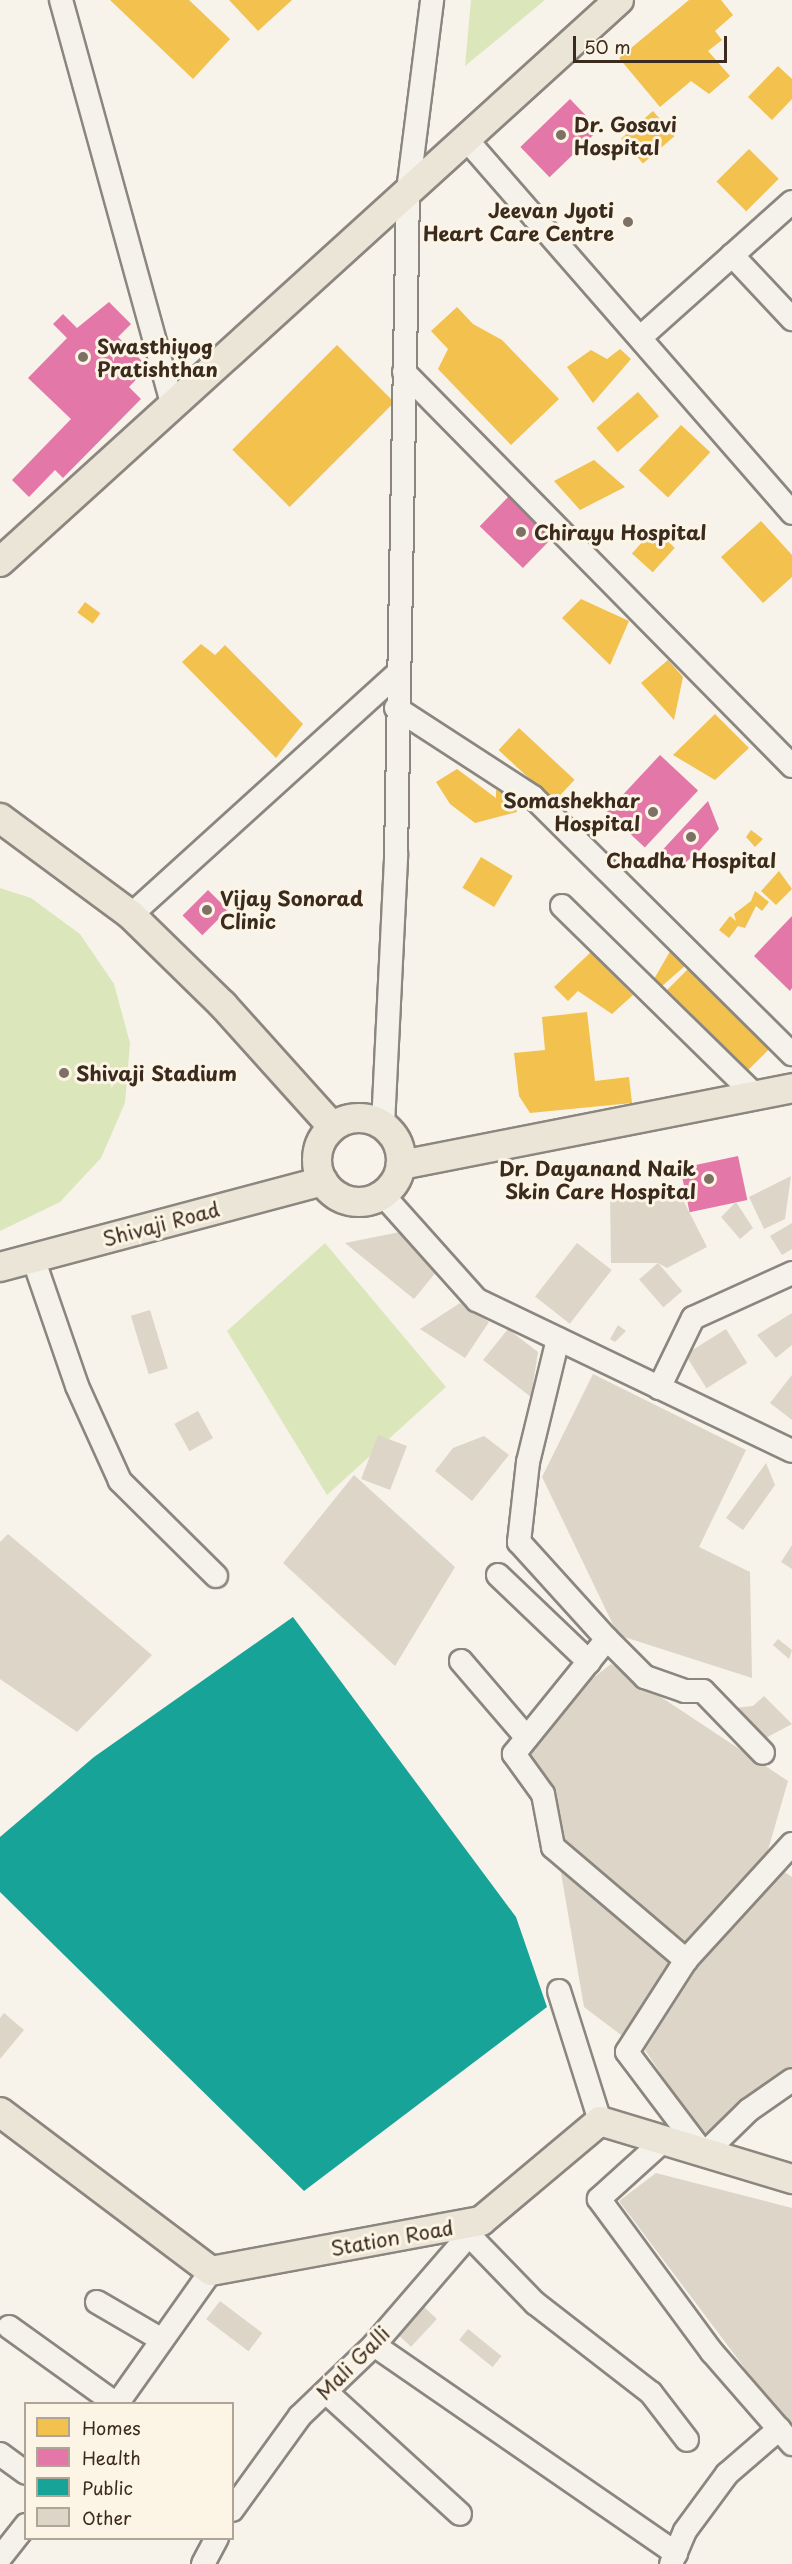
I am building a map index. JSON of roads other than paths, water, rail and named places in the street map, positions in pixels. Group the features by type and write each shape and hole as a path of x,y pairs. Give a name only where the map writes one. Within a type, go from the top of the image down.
{"main road":[{"path":"0,562 619,0"},
{"path":"0,818 131,915 223,1005 333,1127"},
{"path":"401,1165 792,1088"},
{"path":"363,1118 383,1125 398,1143 401,1165 383,1195 350,1201 323,1181 319,1146 333,1127 363,1118"},
{"name":"Shivaji Road","path":"0,1267 323,1181"},
{"path":"0,2112 212,2271"},
{"path":"600,2121 662,2142 792,2179"},
{"name":"Station Road","path":"212,2271 475,2228 600,2121"}],"street":[{"path":"61,0 172,404"},
{"path":"383,1125 396,855 396,675 408,191 432,0"},
{"path":"466,139 642,336 792,513"},
{"path":"642,336 792,202"},
{"path":"732,255 792,320"},
{"path":"404,372 792,766"},
{"path":"131,915 396,675"},
{"path":"396,708 533,797 792,1054"},
{"path":"562,906 756,1096"},
{"path":"383,1195 477,1300 792,1451"},
{"path":"33,1258 77,1386 120,1481 216,1576"},
{"path":"659,1388 693,1318 792,1273"},
{"path":"558,1339 528,1462 519,1542 607,1639 645,1677 684,1691 703,1691 763,1753"},
{"path":"498,1575 589,1662"},
{"path":"607,1639 514,1754 543,1794 553,1847 686,1960"},
{"path":"461,1661 527,1738"},
{"path":"792,1844 686,1960 627,2052 704,2154 749,2110 792,2080"},
{"path":"560,1991 600,2121"},
{"path":"374,2345 673,2558 727,2474 786,2437 712,2352 599,2199 662,2142"},
{"path":"475,2228 535,2303 651,2393 687,2440"},
{"name":"Mali Galli","path":"234,2507 300,2416 374,2345 475,2228"},
{"path":"117,2402 212,2271"},
{"path":"97,2302 162,2340"},
{"path":"9,2327 115,2402"},
{"path":"326,2392 460,2514"},
{"path":"0,2454 24,2472"},
{"path":"6,2554 24,2528"},
{"path":"203,2564 216,2540"}],"place":[{"name":"Dr. Gosavi Hospital","path":"561,135"},
{"name":"Jeevan Jyoti Heart Care Centre","path":"628,222"},
{"name":"Swasthiyog Pratishthan","path":"83,357"},
{"name":"Chirayu Hospital","path":"521,532"},
{"name":"Somashekhar Hospital","path":"653,812"},
{"name":"Chadha Hospital","path":"691,837"},
{"name":"Vijay Sonorad Clinic","path":"207,910"},
{"name":"Shivaji Stadium","path":"64,1073"},
{"name":"Dr. Dayanand Naik Skin Care Hospital","path":"709,1179"}]}
